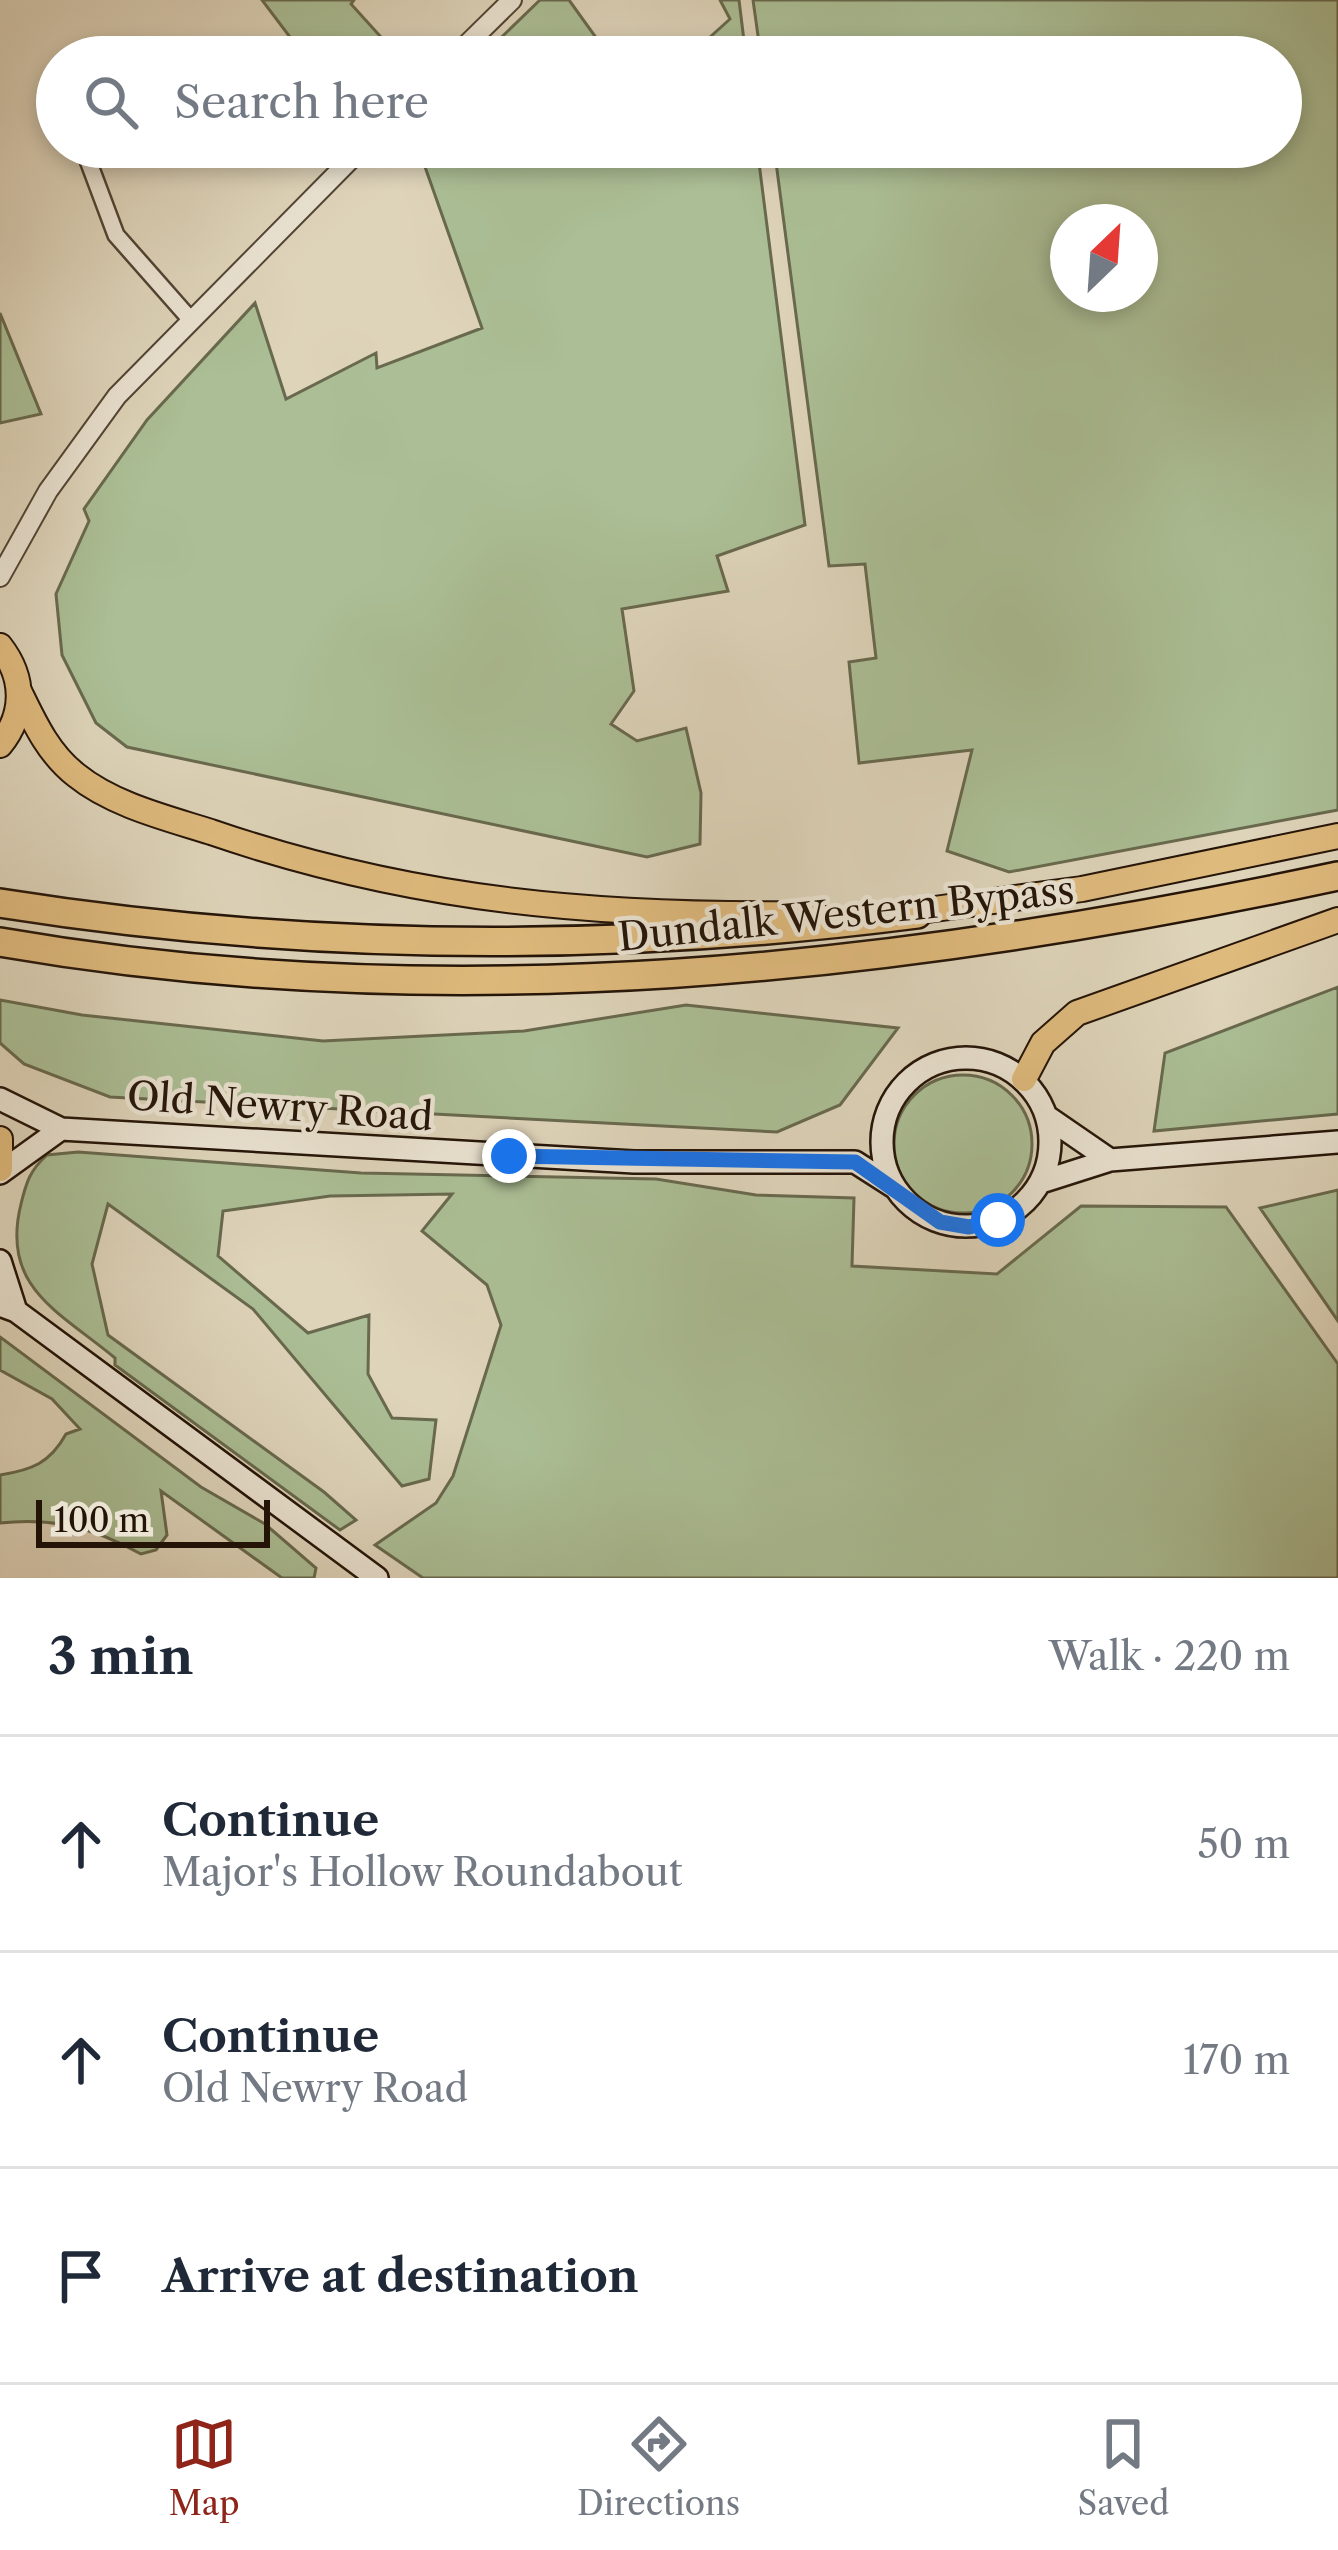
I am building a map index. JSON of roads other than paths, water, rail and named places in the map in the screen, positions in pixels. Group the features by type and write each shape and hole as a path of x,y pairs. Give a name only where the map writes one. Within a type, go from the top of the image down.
{"highway":[{"name":"Dundalk Western Bypass","path":"0,942 272,973 604,979 928,952 1136,919 1338,876"},
{"name":"Dundalk Western Bypass","path":"0,903 310,936 450,941 600,940 917,914"}],"main road":[{"path":"0,646 46,745 99,790 156,814 316,864 404,886 565,910 692,916 917,914 1132,880 1338,836"},
{"path":"0,745 14,724 20,693"},
{"path":"1024,1079 1043,1042 1077,1013 1338,920"},
{"path":"881,1133 855,1162 894,1187 914,1209 940,1222 969,1227 1010,1213 1041,1182 1050,1154 1046,1116 1024,1079 975,1057 936,1063 903,1084 888,1107 881,1133 883,1160 894,1187"},
{"name":"Old Newry Road","path":"0,1099 61,1129 634,1162 855,1162"},
{"path":"1046,1116 1110,1160"},
{"path":"0,1171 61,1129"},
{"path":"0,1139 0,1171"},
{"path":"1041,1182 1110,1160 1338,1142"},
{"path":"0,1261 8,1308 377,1578"}],"street":[{"path":"475,36 512,0"},
{"path":"91,168 116,236 190,319"},
{"path":"1,583 80,444 190,319 342,168"}]}
